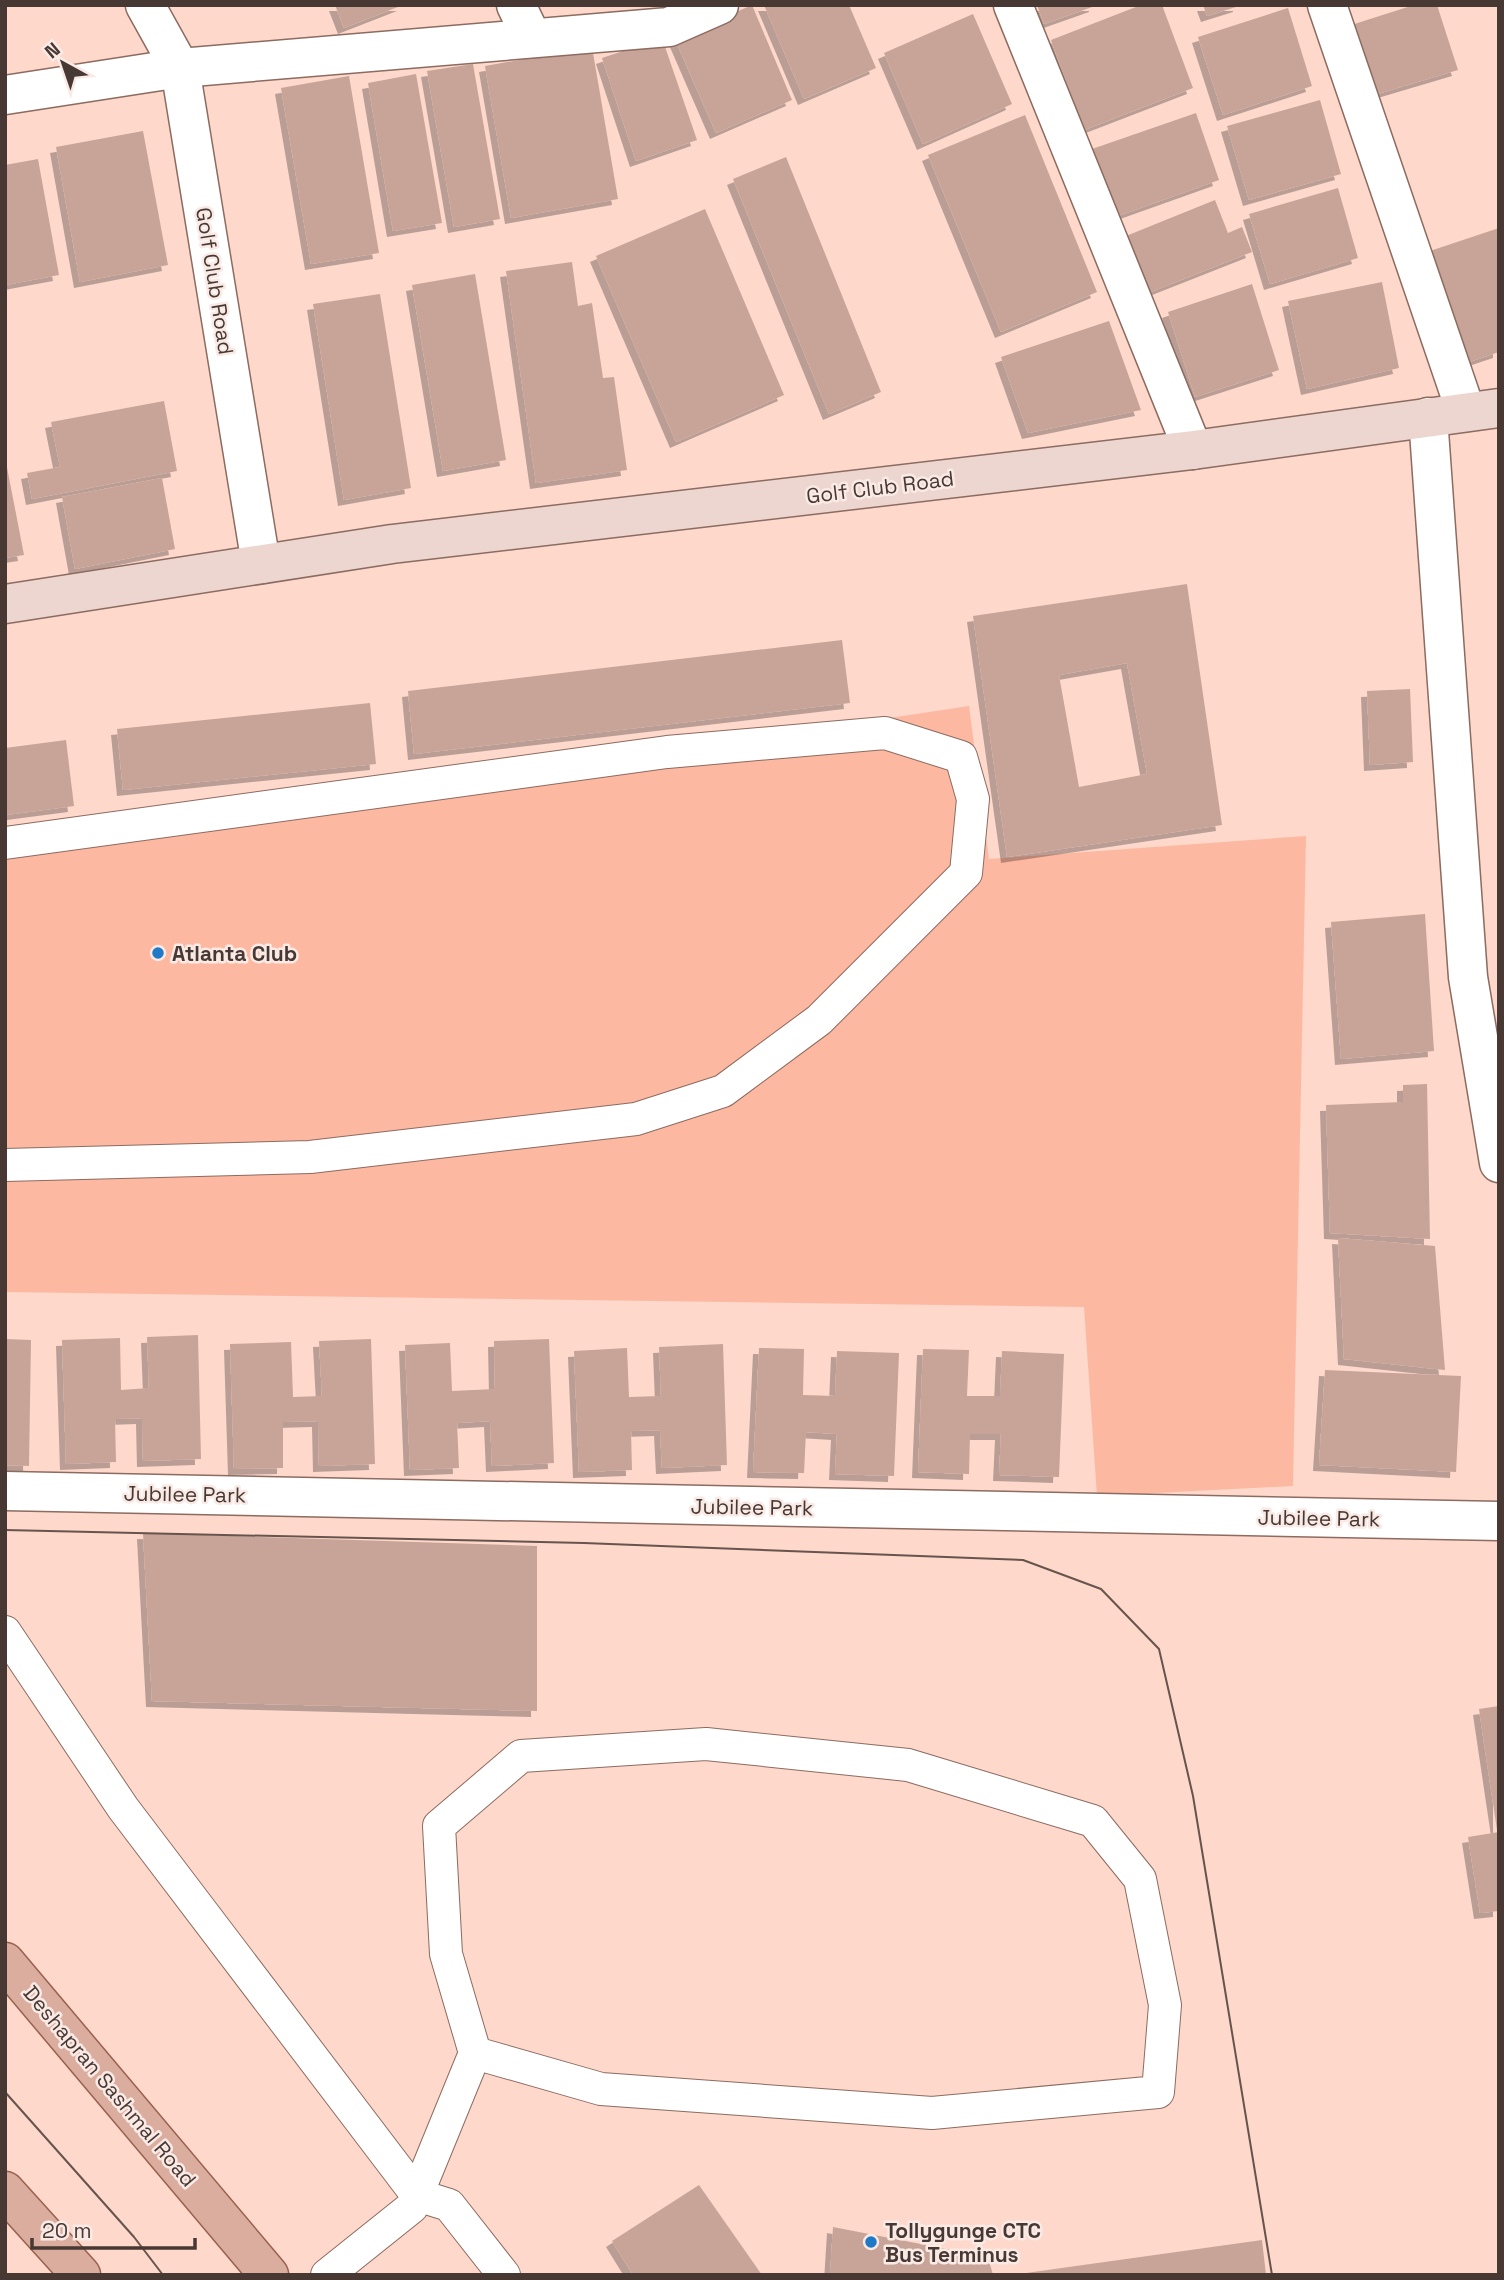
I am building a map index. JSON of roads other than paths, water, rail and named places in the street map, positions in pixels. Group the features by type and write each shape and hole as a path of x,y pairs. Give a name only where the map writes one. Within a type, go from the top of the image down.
{"main road":[{"name":"Deshapran Sashmal Road","path":"5,1962 270,2275"},
{"path":"5,2191 81,2275"}],"street":[{"name":"Golf Club Road","path":"145,5 180,68 261,564"},
{"path":"5,95 180,68 524,22 669,27 719,5"},
{"path":"1013,5 1193,450"},
{"path":"1327,5 1482,410"},
{"name":"Golf Club Road","path":"5,604 406,542 1193,450 1482,410"},
{"path":"1428,417 1468,977 1499,1163"},
{"name":"Jubilee Park","path":"5,1490 1499,1521"}],"lane":[{"path":"5,843 667,752 885,733 961,757 973,799 967,873 819,1020 723,1091 636,1119 323,1155 5,1166"},
{"path":"5,1632 123,1808 417,2195 449,2206 504,2275"},
{"path":"327,2275 412,2207 475,2053 446,1954 439,1826 521,1756 706,1745 908,1765 1093,1821 1140,1879 1165,2006 1158,2092 932,2113 601,2090 475,2053"}],"tram line":[{"path":"5,1530 584,1543 1023,1560 1101,1589 1159,1649 1193,1796 1272,2275"},
{"path":"5,2092 134,2237 163,2275"}],"place":[{"name":"Atlanta Club","path":"158,953"},
{"name":"Tollygunge CTC Bus Terminus","path":"871,2242"}]}
